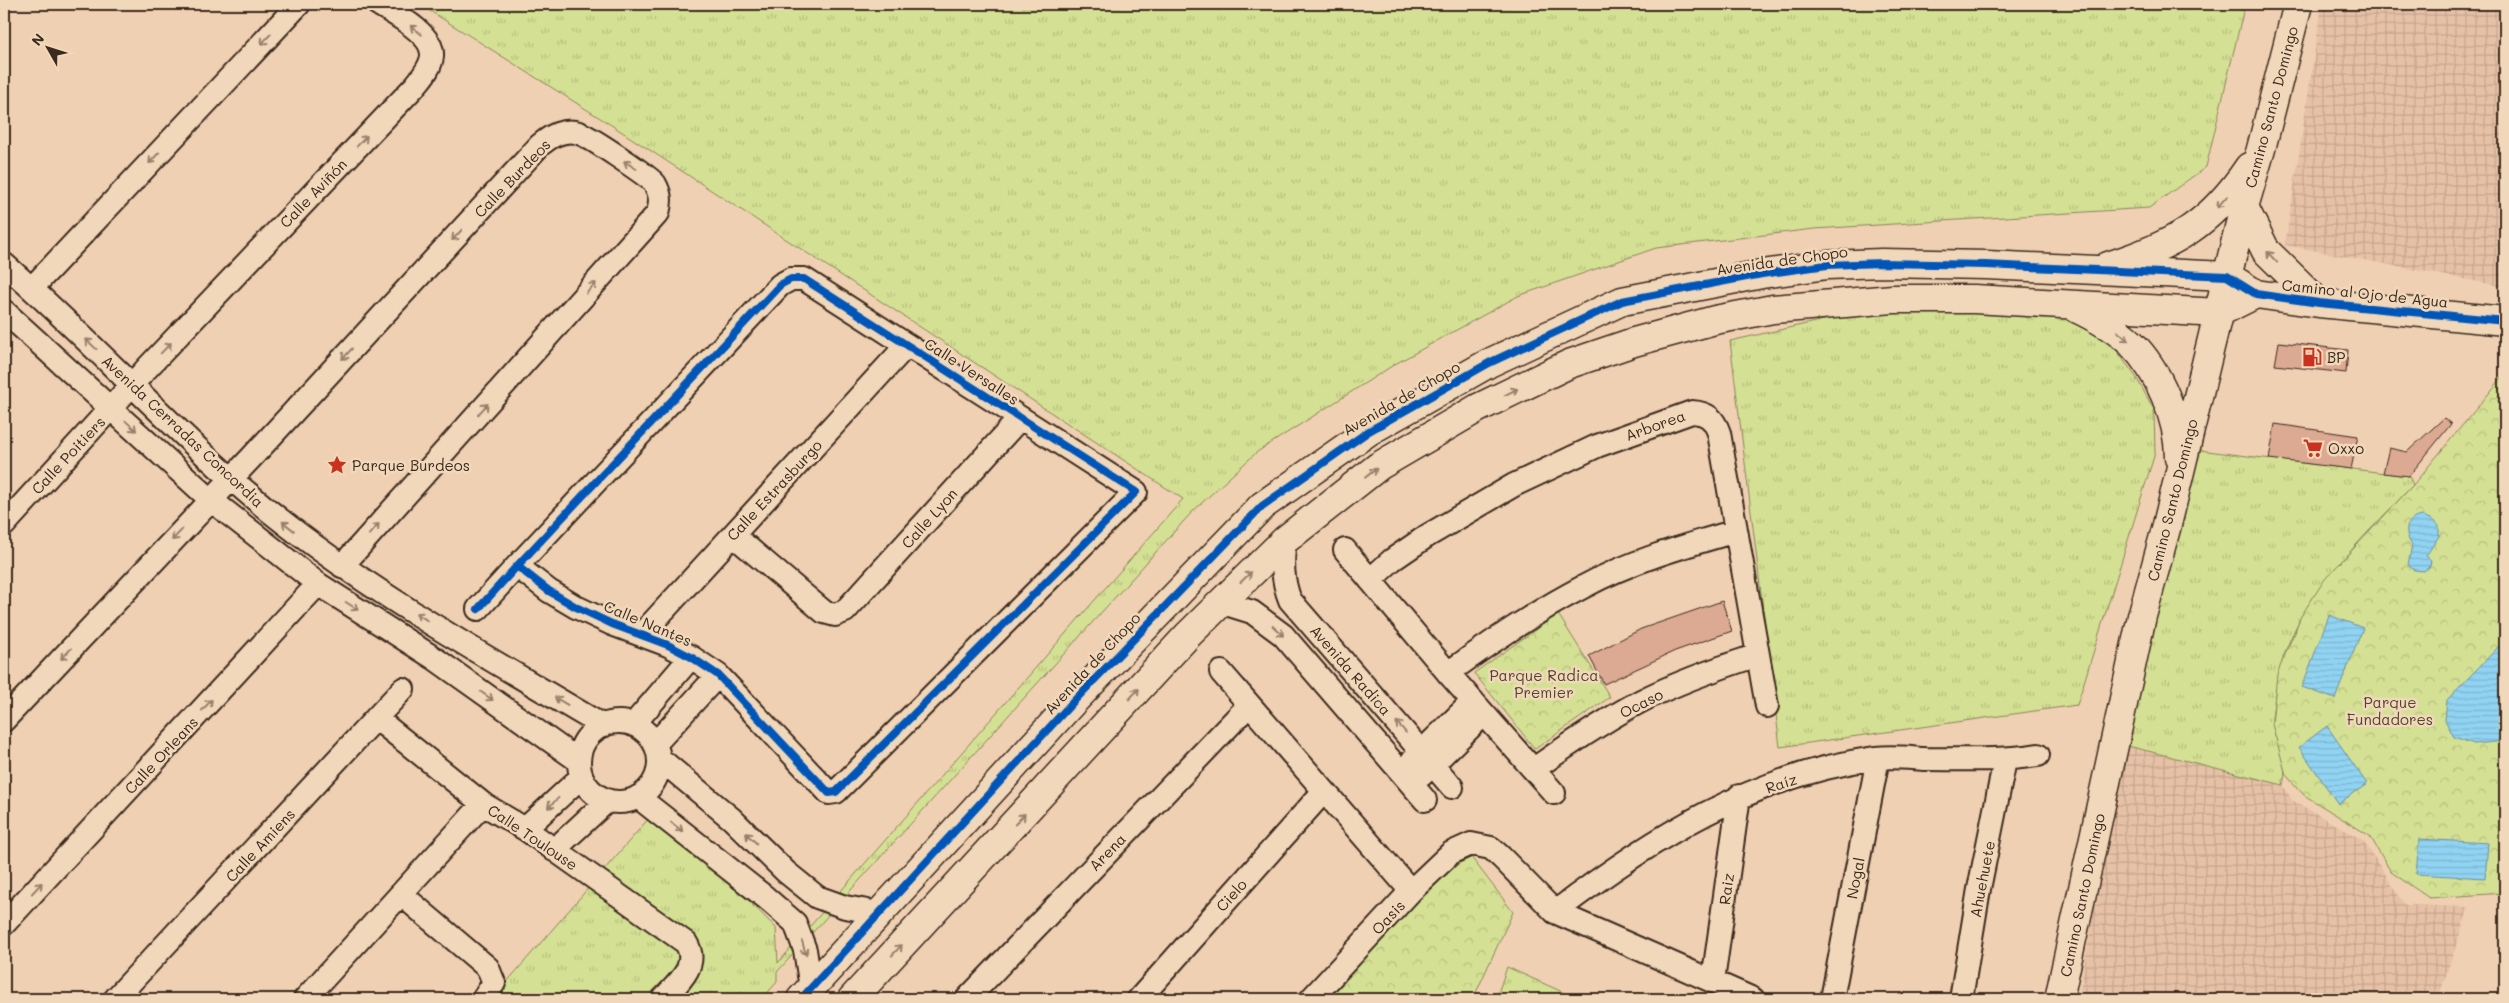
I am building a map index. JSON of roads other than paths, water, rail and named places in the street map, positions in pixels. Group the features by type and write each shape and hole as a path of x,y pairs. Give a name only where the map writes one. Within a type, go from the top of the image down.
{"street":[{"path":"32,288 299,4"},
{"name":"Calle Aviñón","path":"133,384 415,86 428,68 432,54 429,41 416,29 378,4"},
{"name":"Camino Santo Domingo","path":"2060,999 2142,616 2179,476 2244,207 2261,149 2298,4"},
{"name":"Calle Burdeos","path":"211,500 540,145 551,137 563,132 579,133 651,179 661,200 658,213 342,566"},
{"path":"2092,271 2140,255 2170,242 2202,222 2218,208 2236,186 2261,149"},
{"path":"2244,207 2266,251 2319,303"},
{"name":"Avenida de Chopo","path":"806,994 1072,703 1262,506 1369,431 1489,363 1622,301 1762,274 1827,265 1882,263 1976,264 2227,276"},
{"name":"Avenida Cerradas Concordia","path":"4,264 32,288 231,479 342,566 449,635 603,726"},
{"name":"Camino al Ojo de Agua","path":"2227,276 2256,294 2319,303 2505,321"},
{"name":"Calle Versalles","path":"517,566 780,285 791,279 804,280 1136,492 844,787"},
{"path":"852,999 871,989 1101,730 1220,602 1285,540 1379,466 1478,408 1570,364 1634,342 1715,320 1774,309 1893,299 1965,299 2218,313 2256,294"},
{"path":"2066,304 2112,328 2131,343 2145,360 2169,407 2179,450 2179,476"},
{"name":"Avenida Cerradas Concordia","path":"5,315 112,408 211,500 318,584 434,658 580,769"},
{"name":"Calle Estrasburgo","path":"642,634 907,345"},
{"name":"Calle Poitiers","path":"4,525 133,384"},
{"name":"Arborea","path":"1370,580 1392,560 1427,536 1514,485 1597,446 1692,412 1704,412 1710,417 1719,433 1767,706"},
{"name":"Calle Lyon","path":"733,535 824,612 835,615 845,611 1020,418"},
{"path":"4,720 211,500"},
{"path":"1448,672 1514,625 1584,586 1659,554 1736,531"},
{"name":"Avenida Radica","path":"1285,540 1283,570 1285,587 1290,600 1452,787"},
{"path":"1345,550 1554,793"},
{"path":"478,610 517,566"},
{"name":"Calle Nantes","path":"517,566 576,607 612,624 642,634 691,656 718,676 829,793 836,792 844,787"},
{"name":"Calle Orleans","path":"4,924 318,584"},
{"name":"Avenida Radica","path":"1220,602 1252,612 1283,635 1413,785 1427,758"},
{"path":"434,658 449,635"},
{"name":"Ocaso","path":"1534,769 1586,733 1640,702 1698,675 1758,655"},
{"path":"633,725 691,656"},
{"path":"1221,672 1411,892"},
{"path":"718,676 657,751 657,774 650,788 638,797 623,802 607,801 591,792 580,769 582,746 591,734 603,726 618,722 633,725 646,732 657,751 786,872 817,897 845,907 879,913"},
{"name":"Calle Amiens","path":"115,999 403,689"},
{"path":"1072,703 1101,730"},
{"name":"Arena","path":"967,999 1249,705"},
{"path":"1427,758 1479,707"},
{"name":"Calle Toulouse","path":"377,719 483,804 525,829 686,943 692,952 691,964 682,978 663,999"},
{"name":"Raíz","path":"1555,912 1604,875 1664,836 1739,796 1810,773 1878,758 2005,760 2038,755"},
{"name":"Nogal","path":"1832,999 1878,758"},
{"name":"Ahuehuete","path":"1961,999 1979,889 2005,760"},
{"path":"525,829 580,769"},
{"name":"Cielo","path":"1139,999 1324,791"},
{"name":"Raiz","path":"1713,981 1739,796"},
{"path":"638,797 765,897 795,923 805,950 806,994"},
{"path":"554,850 578,825 607,801"},
{"path":"305,999 402,895 483,804"},
{"name":"Oasis","path":"1311,999 1411,892 1451,853 1472,844 1491,848 1555,912"},
{"path":"402,895 488,968 494,983 483,999"},
{"path":"795,923 817,897"},
{"path":"1555,912 1753,999"}],"water":[{"path":"2423,516 2439,526 2439,536 2426,556 2431,560 2430,566 2424,571 2414,570 2408,565 2412,545 2407,536 2409,522 2412,519"},
{"path":"2329,615 2363,628 2335,699 2302,687"},
{"path":"2505,640 2505,741 2474,744 2454,737 2445,720 2447,700"},
{"path":"2327,726 2367,784 2338,804 2299,747"},
{"path":"2419,839 2488,843 2485,878 2416,874"}],"place":[{"name":"BP","path":"2312,357"},
{"name":"Oxxo","path":"2313,448"},
{"name":"Parque Burdeos","path":"337,465"}],"park label":[{"name":"Parque Radica Premier","path":"1544,684"},
{"name":"Parque Fundadores","path":"2390,710"}]}
